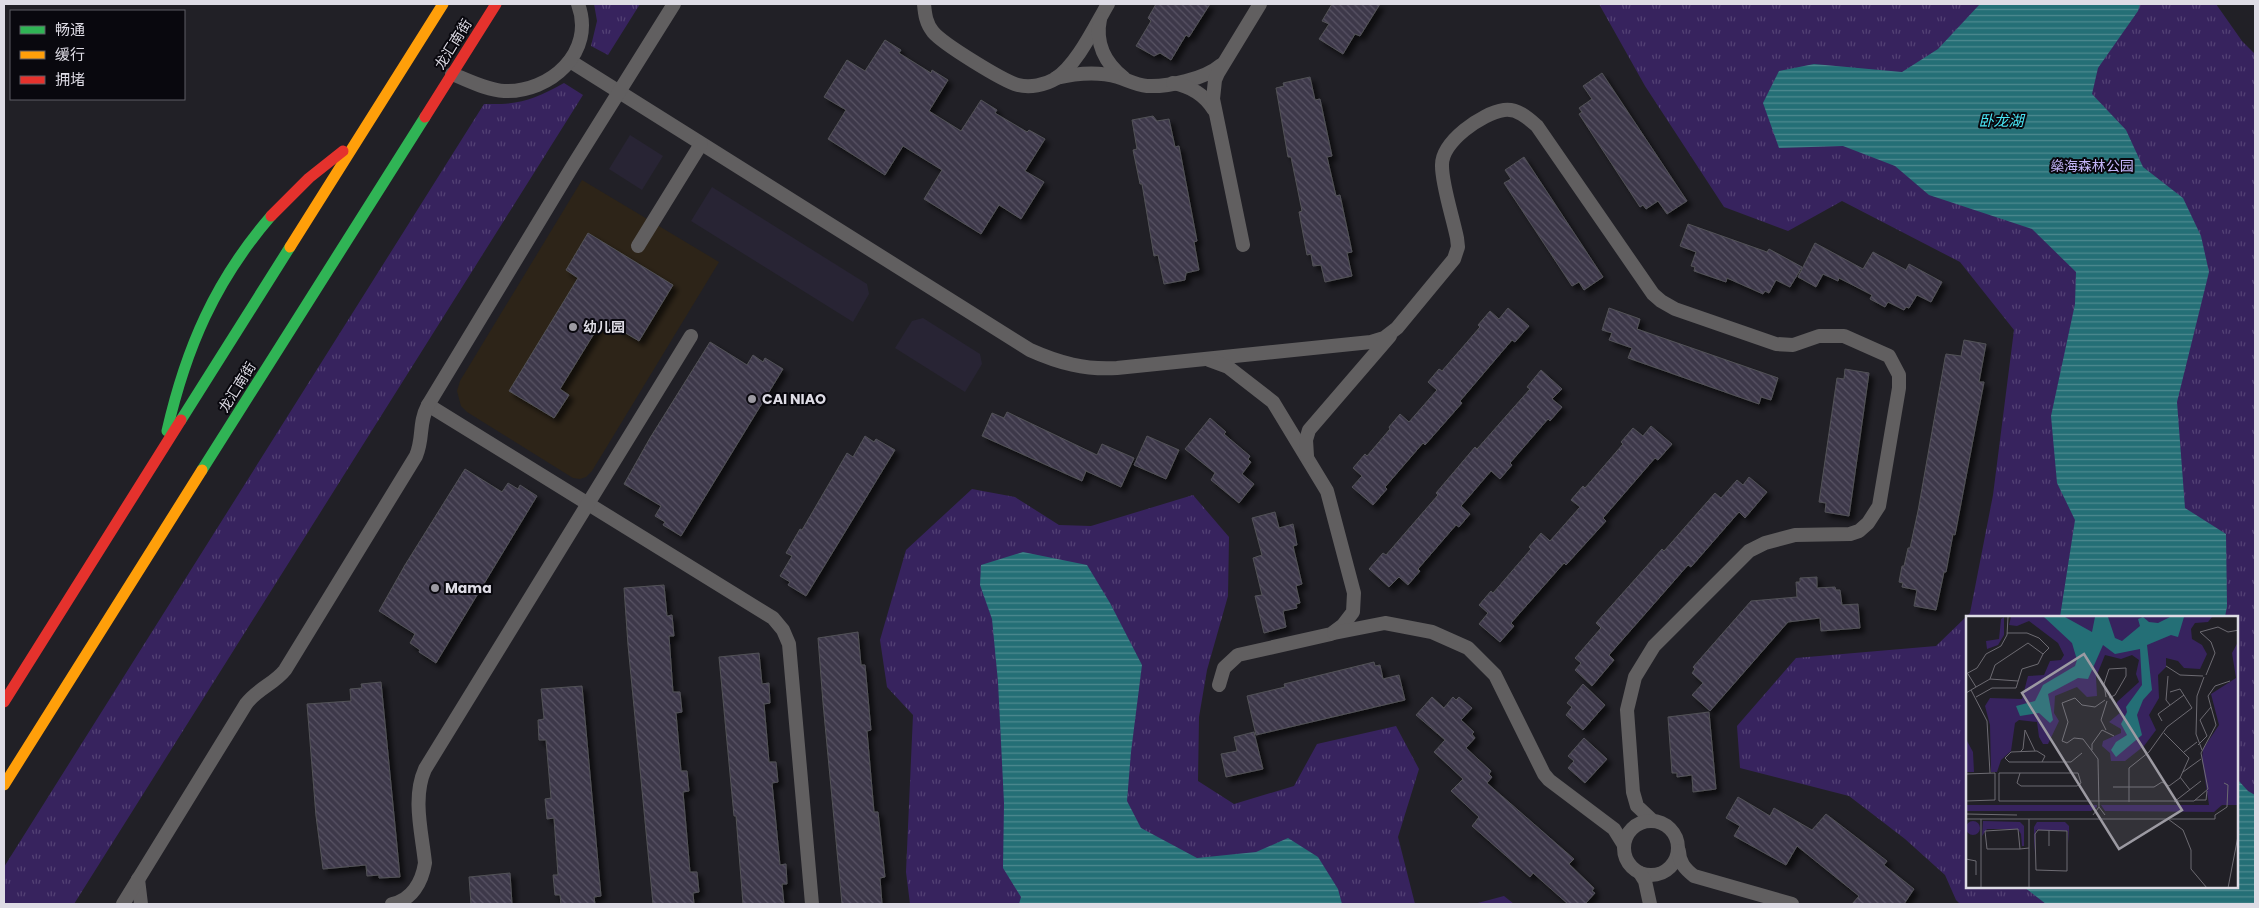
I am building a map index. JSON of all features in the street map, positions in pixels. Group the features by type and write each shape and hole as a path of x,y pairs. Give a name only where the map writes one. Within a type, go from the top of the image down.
{"main road":[{"path":"4,702 443,4"},
{"name":"龙汇南街","path":"4,785 496,4"},
{"path":"163,449 172,406 188,351 213,296 248,242 290,193 356,142"}],"lane":[{"path":"452,74 503,91 529,89 549,81 570,61 582,35 578,4"},
{"path":"122,904 246,704 256,692 278,678 285,670 406,473 421,443 420,425 428,405 674,4"},
{"path":"924,4 925,20 942,41 1006,79 1018,85 1031,86 1045,84 1066,70 1105,10"},
{"path":"1243,245 1213,99 1215,80 1223,63 1260,4"},
{"path":"1105,10 1099,28 1100,48 1110,65 1127,80"},
{"path":"570,61 1030,350 1052,360 1076,367 1098,369 1206,359 1371,342 1384,338 1397,328"},
{"path":"1056,78 1074,74 1098,74 1146,86 1204,76 1223,63"},
{"path":"1170,83 1186,86 1201,94 1216,113"},
{"path":"1307,458 1306,440 1309,430 1448,268 1458,247 1458,238 1442,166 1448,144 1455,137 1491,114 1505,109 1523,114 1537,126 1653,294 1661,301 1675,309 1776,344 1793,345 1820,336 1844,336 1889,356 1896,366 1899,388 1879,506 1868,523 1859,531 1850,534 1795,534 1765,543 1749,551 1654,646 1635,677 1627,710 1633,792 1637,806 1653,820"},
{"path":"638,246 701,144"},
{"path":"392,904 406,898 413,892 423,873 425,863 418,800 421,780 426,769 690,336"},
{"path":"1206,359 1228,367 1268,397 1307,458 1330,498 1354,593 1361,610 1373,618 1385,622 1443,636 1457,642 1477,655 1495,675 1502,687 1544,774 1556,787 1614,829 1624,845 1628,861 1645,881 1650,904"},
{"path":"428,405 773,618 784,630 789,644 812,904"},
{"path":"1331,634 1343,625 1352,612 1354,593"},
{"path":"1219,685 1224,668 1238,655 1385,622"},
{"path":"1624,845 1631,829 1638,824 1653,820 1662,822 1675,834 1682,865 1694,876 1792,904"},
{"path":"1640,873 1657,875 1665,872 1676,859 1678,851"},
{"path":"138,878 141,904"}],"shaded area":[{"path":"630,135 663,156 642,190 609,169"},
{"path":"582,180 719,262 592,471 586,477 580,479 573,478 467,412 461,406 457,391 460,381"},
{"path":"712,187 867,284 869,294 853,322 691,221"},
{"path":"923,318 980,354 982,364 965,392 895,348 912,321"}],"green space":[{"path":"594,4 640,4 608,55 591,46 597,21"},
{"name":"燊海森林公园","path":"1599,4 2216,4 2242,41 2255,54 2255,904 1960,904 1956,900 1945,875 1905,839 1849,796 1740,768 1737,726 1796,658 1936,646 1966,617 1966,888 2239,888 2239,616 1967,616 1970,613 1993,495 2014,330 1960,262 1842,201 1788,231 1724,207 1645,86"},
{"path":"564,83 583,95 74,904 4,904 4,867 484,104 507,104 526,100"},
{"path":"972,489 1015,497 1059,525 1091,526 1193,495 1229,537 1228,596 1207,670 1199,717 1198,781 1234,804 1294,786 1317,744 1396,726 1419,769 1398,837 1415,904 910,904 906,872 913,715 887,687 880,640 906,550"},
{"path":"1504,896 1514,904 1474,904"}],"water":[{"name":"卧龙湖","path":"1980,4 2140,4 2138,11 2098,68 2092,94 2126,130 2143,167 2183,198 2201,236 2209,272 2177,402 2185,508 2226,534 2227,606 2225,616 2060,616 2075,520 2057,483 2051,416 2075,304 2076,272 2032,229 1929,195 1895,166 1843,146 1779,148 1763,103 1779,71 1814,64 1902,72 1938,49"},
{"path":"1023,552 1087,565 1110,603 1142,665 1127,801 1141,828 1197,858 1256,852 1288,838 1318,857 1338,889 1342,904 1019,904 1021,897 1003,868 1004,803 998,682 992,619 980,585 981,565"},
{"path":"2239,781 2248,791 2255,795 2255,904 2046,904 2025,888 2239,888"}],"building":[{"path":"1156,4 1210,4 1189,37 1186,35 1171,60 1160,53 1154,56 1136,46 1151,21 1148,18"},
{"path":"1332,4 1380,4 1360,36 1355,34 1343,54 1319,39 1329,24 1322,21"},
{"path":"885,40 901,50 899,53 931,73 932,70 948,80 929,111 961,131 981,100 997,110 995,113 1027,132 1029,130 1045,139 1025,171 1044,182 1021,219 999,205 981,234 924,199 942,170 903,146 885,175 828,139 846,110 824,97 847,60 865,71"},
{"path":"1602,73 1687,201 1667,214 1658,201 1646,209 1643,205 1640,207 1579,114 1582,112 1579,108 1592,99 1583,86"},
{"path":"1310,77 1315,100 1320,99 1332,156 1327,157 1336,196 1340,195 1352,252 1347,253 1352,276 1325,282 1321,265 1313,266 1311,254 1307,255 1299,212 1302,211 1291,157 1288,157 1276,88 1284,86 1283,83"},
{"path":"1153,116 1157,121 1169,119 1175,147 1179,146 1197,241 1194,242 1199,270 1186,273 1185,280 1164,284 1158,255 1154,256 1142,184 1140,184 1133,150 1137,149 1132,120"},
{"path":"1524,157 1603,277 1584,290 1579,282 1572,286 1504,183 1511,179 1505,170"},
{"path":"1688,224 1767,252 1769,249 1802,267 1790,287 1776,280 1769,293 1765,291 1763,294 1727,278 1726,282 1694,271 1695,267 1691,266 1696,252 1680,246"},
{"name":"幼儿园","path":"588,233 673,285 639,341 612,325 609,330 600,324 560,389 569,395 554,418 509,391 578,278 566,270"},
{"path":"1815,243 1863,269 1873,252 1906,270 1909,264 1942,282 1931,302 1917,295 1909,308 1906,307 1904,310 1888,302 1885,307 1870,299 1872,295 1839,278 1838,281 1823,274 1816,287 1798,277"},
{"path":"1508,308 1529,326 1515,342 1512,340 1460,401 1462,403 1425,445 1423,443 1385,487 1387,489 1373,505 1352,487 1362,476 1353,468 1365,454 1367,456 1400,414 1409,422 1437,390 1428,382 1439,369 1442,371 1480,327 1478,325 1490,311 1499,319"},
{"path":"1609,308 1640,319 1637,329 1778,378 1771,400 1761,397 1759,404 1628,358 1632,348 1609,340 1612,333 1602,330"},
{"path":"1964,340 1986,344 1979,382 1984,382 1955,535 1953,534 1936,610 1914,606 1917,590 1902,587 1903,583 1899,582 1902,566 1904,566 1908,548 1910,548 1918,511 1946,354 1961,356"},
{"path":"710,342 747,365 753,355 763,362 765,358 783,369 681,536 663,525 665,522 655,516 661,506 624,484 650,438"},
{"path":"1845,369 1869,373 1849,516 1825,512 1826,503 1819,502 1837,378 1844,379"},
{"path":"1541,370 1562,389 1552,399 1562,407 1550,421 1548,419 1510,463 1512,465 1500,479 1491,471 1461,506 1470,514 1459,527 1456,525 1418,569 1420,571 1408,585 1399,577 1389,587 1369,569 1383,553 1386,555 1438,495 1436,493 1475,447 1477,449 1530,389 1527,387"},
{"path":"1007,412 1097,455 1102,444 1134,458 1121,487 1086,471 1082,481 982,436 992,413 1004,418"},
{"path":"1210,418 1226,432 1224,434 1250,456 1248,459 1251,462 1242,474 1254,484 1239,503 1211,480 1215,473 1185,449"},
{"path":"1651,426 1672,444 1658,460 1655,458 1603,518 1606,521 1566,565 1564,563 1511,623 1514,626 1500,642 1479,624 1488,613 1479,605 1491,591 1493,593 1531,549 1529,547 1541,533 1550,541 1580,507 1571,500 1583,486 1585,488 1623,444 1621,442 1633,428 1643,436"},
{"path":"865,436 874,442 876,439 895,450 806,596 788,585 790,582 780,576 792,556 786,553 800,529 802,530 847,453 853,457"},
{"path":"1147,436 1179,450 1166,479 1134,465"},
{"path":"465,469 502,492 508,483 518,489 520,485 537,496 436,663 419,652 420,650 410,643 415,634 379,611 405,565"},
{"path":"1749,477 1767,492 1745,518 1739,512 1691,567 1688,565 1609,655 1614,660 1592,686 1575,670 1581,663 1575,658 1601,628 1596,623 1662,549 1664,551 1715,493 1721,498 1737,480 1743,485"},
{"path":"1275,512 1279,528 1293,524 1297,545 1293,546 1302,584 1296,586 1300,603 1296,604 1297,608 1283,611 1286,627 1264,633 1255,596 1262,595 1253,558 1262,555 1252,518"},
{"path":"1817,577 1817,588 1835,587 1836,590 1840,590 1842,605 1858,604 1860,628 1821,631 1820,618 1788,622 1710,711 1692,695 1703,683 1692,673 1695,669 1693,667 1751,601 1797,597 1796,582 1800,582 1800,578"},
{"path":"664,585 667,616 672,615 674,636 669,636 673,692 680,692 682,712 676,713 681,771 687,771 689,791 683,792 690,872 697,872 699,892 693,893 694,904 653,904 628,645 624,588"},
{"path":"858,632 861,665 865,665 871,730 867,731 874,812 878,812 885,877 880,878 882,904 842,904 823,703 818,638"},
{"path":"759,653 762,684 769,683 770,703 764,704 769,762 776,762 778,782 772,783 780,865 786,864 787,884 782,884 784,904 743,904 736,816 734,816 719,657"},
{"path":"1374,662 1375,666 1380,665 1383,679 1399,675 1405,700 1256,735 1247,696 1285,687 1284,684"},
{"path":"381,682 400,877 379,878 379,875 367,876 366,865 323,869 316,816 307,704 351,701 350,689 362,688 361,684"},
{"path":"1583,684 1605,705 1583,730 1566,715 1572,707 1567,703"},
{"path":"582,686 601,896 594,897 595,904 561,904 560,895 555,895 553,875 558,875 554,818 547,819 545,799 551,798 546,740 539,740 538,720 544,719 541,689"},
{"path":"1432,697 1444,708 1453,697 1456,700 1459,697 1472,708 1461,720 1474,732 1472,734 1475,738 1466,748 1491,771 1489,774 1492,777 1487,783 1574,859 1569,864 1594,888 1592,891 1595,893 1585,904 1568,904 1533,873 1530,877 1472,826 1479,817 1451,791 1463,779 1434,752 1445,740 1416,715"},
{"path":"1709,712 1716,789 1693,792 1692,775 1677,777 1677,773 1672,773 1668,717"},
{"path":"1254,732 1263,769 1226,777 1221,754 1237,751 1234,737"},
{"path":"1584,738 1607,759 1585,783 1568,768 1574,761 1568,756"},
{"path":"1738,797 1770,816 1774,808 1812,830 1826,814 1887,861 1884,865 1914,889 1904,904 1852,904 1859,896 1797,846 1786,865 1734,836 1740,826 1726,818"},
{"path":"510,873 512,904 471,904 469,877"}],"traffic: fast":[{"path":"202,470 425,117"},
{"path":"167,431 183,372 205,317 234,265 271,216"},
{"path":"181,420 290,247"}],"traffic: slow":[{"path":"290,247 443,4"},
{"path":"4,785 202,470"}],"traffic: jam":[{"path":"425,117 496,4"},
{"path":"271,216 309,178 343,151"},
{"path":"4,702 181,420"}],"place":[{"name":"幼儿园","path":"573,327"},
{"name":"CAI NIAO","path":"752,399"},
{"name":"Mama","path":"435,588"}]}
